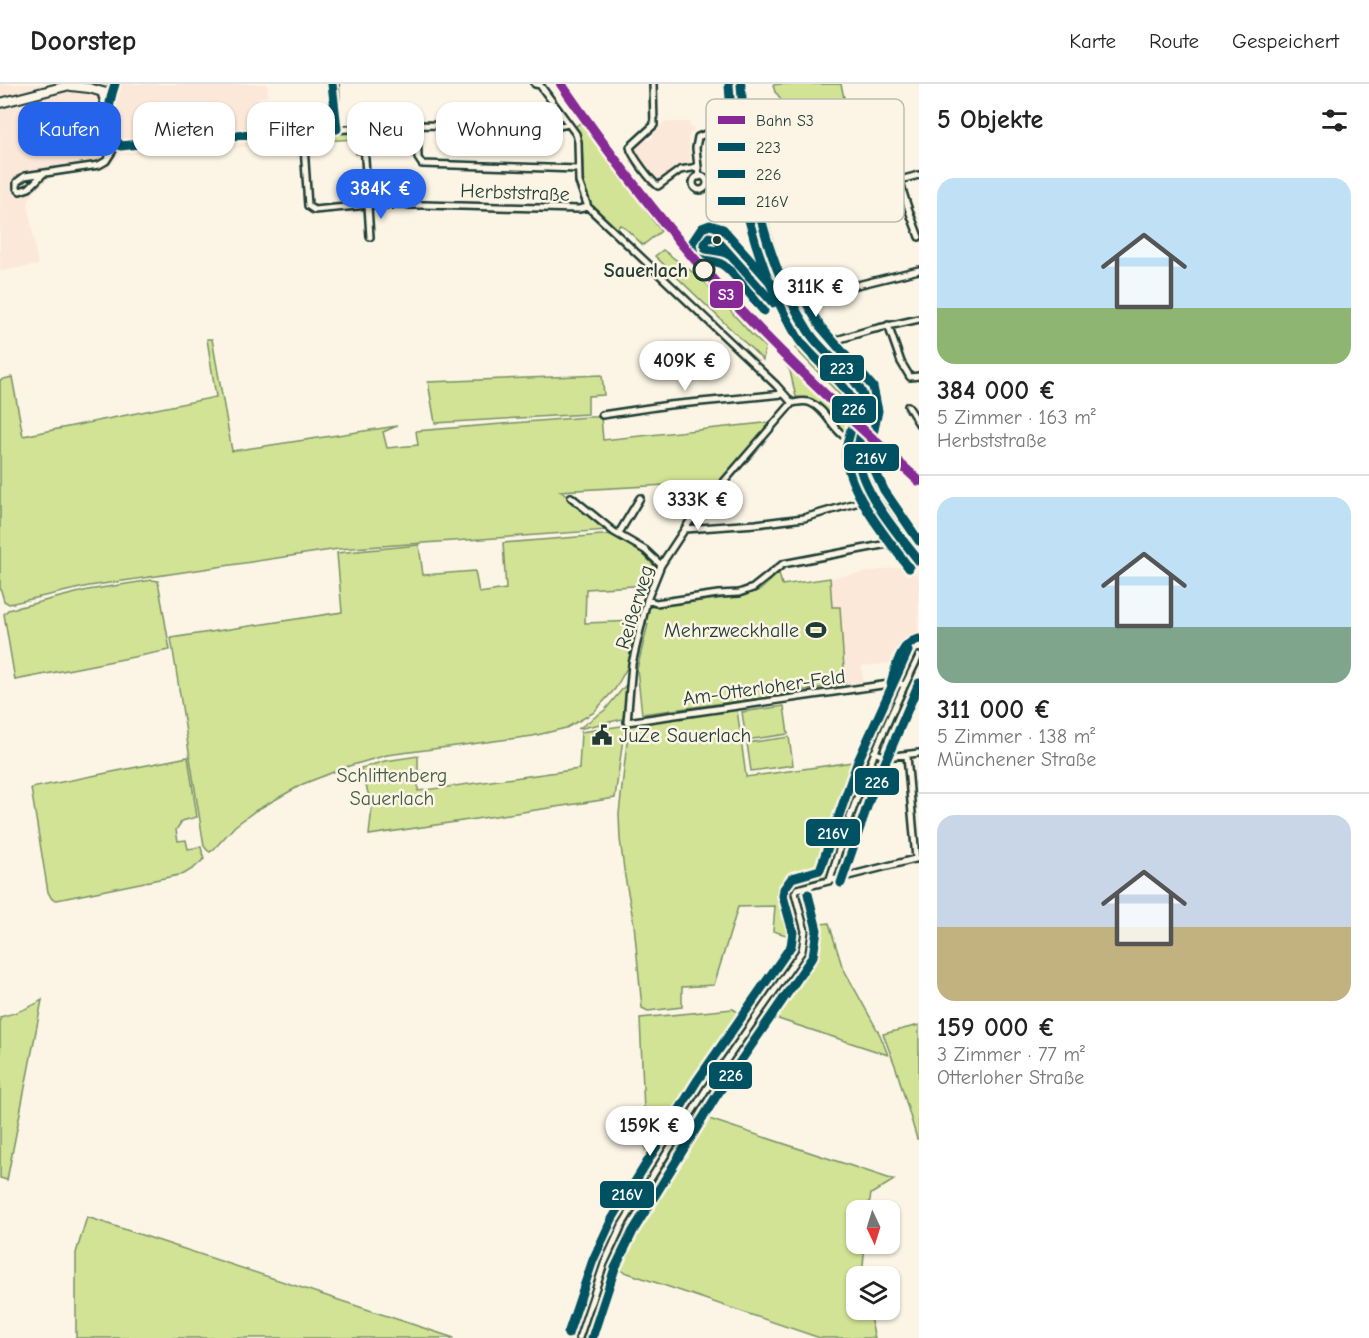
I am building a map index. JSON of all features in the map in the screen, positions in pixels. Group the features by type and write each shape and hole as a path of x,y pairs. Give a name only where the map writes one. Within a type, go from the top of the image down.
{"main road":[{"path":"741,84 742,99"},
{"path":"0,103 72,85 97,89 115,86"},
{"path":"765,222 782,279 810,333 862,392 867,415 859,444 859,465 876,497 919,561"}],"street":[{"path":"535,84 540,85 576,134 581,189 588,207 614,229 792,403 802,401 813,404 838,432 851,442 859,444"},
{"path":"653,84 654,126 630,147 631,153 645,170 647,177 658,186 680,170 698,167"},
{"path":"111,102 115,86"},
{"path":"334,86 337,129 347,129"},
{"path":"424,125 554,127 568,124"},
{"path":"121,146 247,135"},
{"path":"699,177 696,142 699,136 706,135"},
{"path":"43,174 26,190 20,191 17,188 20,178 43,174 99,165 109,156"},
{"name":"Herbststraße","path":"305,156 308,206 314,210 369,205 479,205 579,209 588,207"},
{"path":"365,156 370,237"},
{"path":"418,156 424,165 578,169"},
{"path":"904,179 919,175"},
{"path":"904,200 910,209 919,237"},
{"path":"793,303 800,299 919,270"},
{"path":"820,345 888,325 919,319"},
{"path":"888,325 901,362 910,376 919,376"},
{"path":"602,415 669,405 783,394"},
{"name":"Reißerweg","path":"627,722 632,664 647,600 661,565 685,529 792,403"},
{"path":"908,406 919,424"},
{"path":"571,497 614,532 645,550 661,565"},
{"path":"685,529 804,518 876,497"},
{"path":"619,533 640,498"},
{"path":"647,600 656,603 739,593 753,588 783,564 898,542 903,539"},
{"path":"830,880 848,819 874,752 919,656"},
{"name":"Am-Otterloher-Feld","path":"627,722 896,683 905,685"},
{"path":"874,752 886,758 919,753"},
{"path":"579,1338 604,1264 622,1225 707,1088 802,951 805,932 795,893 797,889 918,859 907,756"}],"shaded area":[{"path":"0,84 267,84 268,96 259,97 259,102 247,102 247,147 235,148 235,102 133,102 133,154 121,155 121,102 18,102 18,156 120,156 107,169 51,177 32,194 28,204 38,265 0,271"},
{"path":"664,122 689,122 694,132 690,132 688,137 691,163 682,164 660,183 633,149 645,138 648,141 654,136 652,133"},
{"path":"911,565 919,578 918,636 903,640 893,663 862,666 863,682 845,684 840,607 832,607 830,578"}],"green space":[{"path":"841,84 844,99 780,99 773,85"},
{"path":"581,122 661,231 643,245 623,226 620,225 617,229 604,218 594,209 587,197 584,187 582,147 574,128"},
{"path":"335,133 347,133 347,140 335,140"},
{"path":"663,250 703,280 765,347 763,360 655,256"},
{"path":"207,339 212,339 232,451 397,426 383,432 387,448 418,445 416,431 588,417 601,417 603,440 773,422 719,482 560,491 609,530 338,549 89,586 9,604 4,601 0,587 0,380 12,377 23,436 216,397"},
{"path":"806,339 856,391 863,405 862,418 795,348"},
{"path":"787,361 859,433 854,437 846,435 812,399 796,397 790,371 785,364"},
{"path":"602,375 604,395 588,396 588,414 435,423 428,382"},
{"path":"615,534 643,554 656,568 649,585 586,589 585,623 637,621 628,666 615,689 593,713 566,728 533,736 387,755 349,766 303,784 255,811 235,826 214,849 210,852 207,850 204,846 171,638 342,612 337,553 419,545 423,575 475,571 479,593 506,589 503,543"},
{"path":"779,573 782,585 830,578 832,607 840,607 845,684 785,695 642,714 637,669 648,624 644,623 649,607 735,597 760,590"},
{"path":"158,581 170,650 15,680 4,614 8,610 88,590"},
{"path":"629,681 623,719 578,729 605,710"},
{"path":"784,706 788,734 746,740 742,712"},
{"path":"737,709 746,777 867,760 858,780 826,877 794,884 788,889 797,912 802,937 796,938 773,931 775,906 738,907 714,985 682,987 682,1007 648,1011 642,1008 634,924 620,839 619,814 629,724"},
{"name":"Schlittenberg Sauerlach","path":"621,726 624,731 615,798 369,835 372,807 361,768 385,761 418,756 418,791 579,769 581,732"},
{"path":"789,737 793,765 751,771 747,743"},
{"path":"188,757 197,817 182,821 176,830 178,841 186,840 188,849 201,847 204,859 184,874 57,900 52,899 48,892 31,788"},
{"path":"829,923 842,966 880,1035 888,1055 766,1015 810,950 814,937 813,925"},
{"path":"42,1000 7,1180 0,1178 0,1017 32,1006"},
{"path":"733,1009 747,1018 694,1092 657,1154 646,1158 640,1018"},
{"path":"919,1025 919,1139 917,1139 896,1068 883,1034"},
{"path":"697,1115 894,1180 871,1194 870,1200 846,1200 846,1254 864,1254 863,1266 846,1266 846,1320 870,1320 875,1338 820,1338 610,1267 622,1238"},
{"path":"87,1217 454,1338 76,1338 76,1253"}],"rail line":[{"name":"S3","path":"561,84 630,180 730,299 782,353 919,481"}],"transit line":[{"name":"223","path":"115,84 109,116 112,132 121,146 174,140 337,129"},
{"name":"223","path":"332,84 337,129"},
{"name":"223","path":"741,84 742,99"},
{"name":"226","path":"729,85 730,99"},
{"name":"226","path":"750,222 769,279 798,338 852,400 854,414 846,451 849,472 862,502 909,568"},
{"name":"223","path":"762,222 779,275 809,332 852,378 862,393 865,401 865,417 858,448 860,469 881,511 919,561"},
{"name":"226","path":"764,311 728,269 718,262 699,259 696,256 692,243 702,228 710,225 723,229 780,293 783,295 788,292"},
{"name":"223","path":"709,237 716,239 773,303 731,256 724,252 706,249 704,244 709,237"},
{"name":"216V","path":"803,297 820,326 873,387 878,411 870,448 872,464 884,490 919,541"},
{"name":"223","path":"891,683 903,650 907,645 919,639"},
{"name":"216V","path":"568,1334 593,1260 612,1219 697,1081 791,946 793,932 783,896 784,889 792,878 820,870 858,761 908,651"},
{"name":"226","path":"841,883 870,798 919,683"},
{"name":"226","path":"592,1338 615,1268 633,1231 717,1095 813,956 817,930 808,894"}],"place":[{"name":"Sauerlach","path":"704,270"},
{"name":"Mehrzweckhalle","path":"816,630"},
{"name":"JuZe Sauerlach","path":"602,735"}]}
